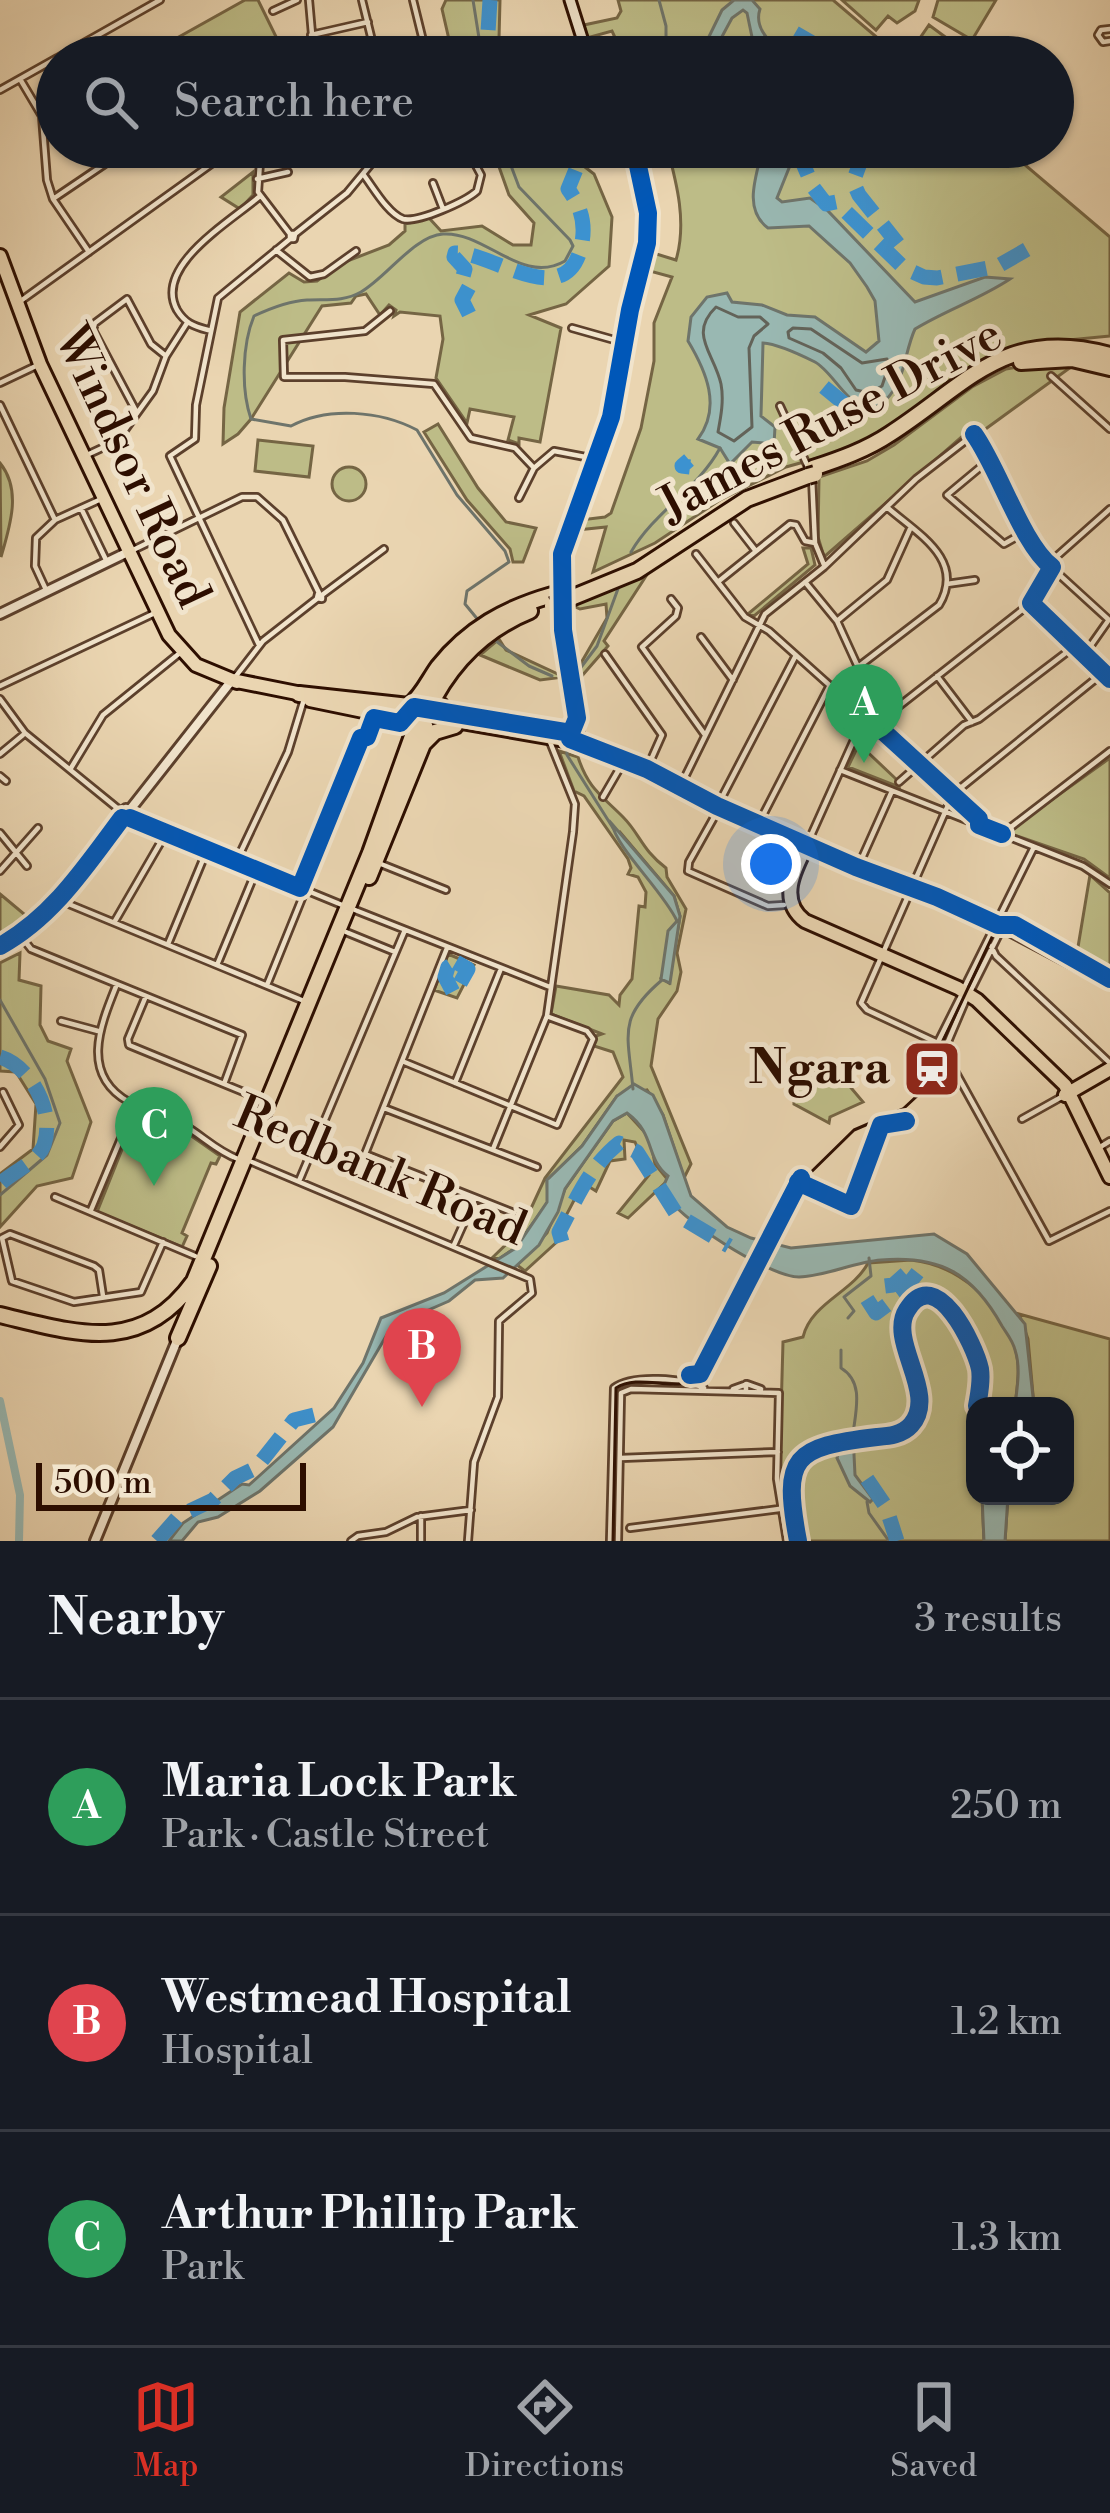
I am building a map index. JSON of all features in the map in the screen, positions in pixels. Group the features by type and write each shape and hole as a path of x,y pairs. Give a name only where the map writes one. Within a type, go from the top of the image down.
{"highway":[{"name":"James Ruse Drive","path":"478,639 552,600 637,572 747,499 877,442 972,373 1020,352 1050,348 1110,359"},
{"name":"James Ruse Drive","path":"810,472 857,460 891,442 975,379 1006,364 1110,359"},
{"path":"303,696 400,707 413,704 442,663 478,639"},
{"path":"178,1337 424,719 447,667 478,639"},
{"path":"423,691 418,704 432,734 423,744"},
{"path":"361,884 376,862 423,744 424,719"},
{"path":"3,1320 109,1334 142,1325 175,1308 194,1281 248,1161 346,932 351,909"},
{"path":"158,1325 206,1274"},
{"path":"3,1320 93,1342 125,1339 173,1324 178,1337"}],"main road":[{"path":"571,0 582,36"},
{"path":"638,168 649,229 611,417 565,541 561,566 562,630 578,718 589,740 605,752 786,843 805,848"},
{"name":"Windsor Road","path":"0,256 40,364 181,652 208,672 232,680 370,713 424,719"},
{"name":"Windsor Road","path":"303,696 566,741"},
{"path":"566,741 578,718"},
{"path":"566,741 605,752"},
{"path":"566,741 645,772"},
{"path":"717,809 805,848"},
{"path":"786,843 794,865 787,904"},
{"path":"787,904 805,848"},
{"path":"787,904 805,921 965,994 1067,1094 1110,1177"},
{"path":"1067,1094 1110,1066"},
{"path":"1067,1094 1110,1189"}],"street":[{"path":"272,11 297,0"},
{"path":"309,0 311,34 368,22"},
{"path":"362,0 371,36"},
{"path":"413,0 422,36"},
{"path":"97,36 160,1"},
{"path":"1110,29 1097,35 1103,42 1110,41"},
{"path":"0,90 36,70"},
{"path":"20,79 36,106"},
{"path":"46,168 53,199 89,252"},
{"path":"53,199 99,168"},
{"path":"17,302 206,168"},
{"path":"258,168 260,196 292,236"},
{"path":"259,645 170,456 195,439 220,293 338,201 368,168"},
{"path":"363,174 403,219 469,198 480,186 478,168"},
{"path":"257,179 288,172"},
{"path":"433,183 443,209"},
{"path":"210,331 187,323 171,296 172,278 184,260 260,196"},
{"path":"276,250 310,278 324,274 356,251"},
{"path":"136,411 93,330 95,323 128,299 151,344 166,356"},
{"path":"390,310 365,331 284,339 284,377 434,384 471,438 515,448 535,468"},
{"path":"83,456 117,441 153,391 166,356 187,323"},
{"path":"572,328 625,343"},
{"path":"0,383 40,364"},
{"path":"1051,376 1110,428"},
{"path":"0,405 56,520"},
{"path":"780,406 814,484 815,543 824,566"},
{"path":"679,790 765,614 974,434 1037,552 1110,620 1089,648 1071,649 899,782"},
{"path":"519,498 535,468 554,451 596,459"},
{"path":"990,459 944,493 1004,544 1027,532"},
{"path":"0,614 242,497 260,498 283,520 320,595"},
{"path":"47,592 33,549 43,528 103,498"},
{"path":"837,690 858,667 940,605 947,584 944,558 886,506"},
{"path":"81,508 107,563"},
{"path":"1110,509 1057,555 1030,604 853,742 805,848 910,886 998,925 1017,926 1110,982"},
{"path":"734,523 755,550"},
{"path":"719,581 787,525 796,525 805,541 815,543"},
{"path":"837,621 887,580 910,527"},
{"path":"0,946 20,935 58,900 259,645 384,549"},
{"path":"696,554 745,617 760,624 837,690 979,818 979,825"},
{"path":"947,584 975,580"},
{"path":"805,582 837,621 858,667"},
{"path":"671,599 678,608 676,616 642,647 705,736"},
{"path":"0,686 158,612"},
{"path":"700,637 733,680"},
{"path":"1078,648 1110,679"},
{"path":"70,769 106,712 181,652"},
{"path":"605,654 662,735 645,772"},
{"path":"787,904 768,907 688,871 688,862 796,655"},
{"path":"1103,673 953,794 862,1006 938,1042 1046,1238 1053,1242 1110,1211"},
{"path":"937,676 972,722"},
{"path":"758,824 830,684"},
{"path":"236,862 288,752 303,696"},
{"path":"0,699 25,733 126,815 550,987"},
{"path":"267,986 370,713"},
{"path":"0,754 25,733"},
{"path":"493,1149 547,1016 575,814 566,741"},
{"path":"1002,834 1110,751"},
{"path":"603,797 622,764"},
{"path":"839,769 1089,868 1110,884"},
{"path":"857,867 892,790"},
{"path":"0,871 38,828"},
{"path":"0,833 27,866"},
{"path":"115,922 166,833"},
{"path":"944,1051 965,994 1034,847"},
{"path":"168,945 207,850"},
{"path":"376,862 446,890"},
{"path":"217,965 256,870"},
{"path":"58,900 309,1003"},
{"path":"998,925 1002,933 1110,982"},
{"path":"298,1181 405,930"},
{"path":"346,932 395,952"},
{"path":"938,1042 1002,933"},
{"path":"20,935 31,949 244,1036 224,1084"},
{"path":"991,946 1110,1066"},
{"path":"447,948 365,1154 514,1213"},
{"path":"986,956 996,956"},
{"path":"455,1083 501,970"},
{"path":"62,1021 98,1030 117,984"},
{"path":"146,996 128,1044 268,1102"},
{"path":"402,1061 557,1125 592,1039 587,1031 547,1016"},
{"name":"Redbank Road","path":"98,1030 101,1071 116,1093 135,1105 180,1123 220,1152 530,1279 533,1288 528,1298 499,1321 498,1397 474,1462 468,1541"},
{"path":"0,1146 16,1133 19,1122 3,1091"},
{"path":"1022,1119 1067,1094"},
{"path":"90,1212 135,1105"},
{"path":"384,1108 537,1167"},
{"path":"1096,1149 1110,1141"},
{"path":"55,1197 195,1256"},
{"path":"454,1245 476,1198"},
{"path":"103,1296 99,1270 94,1266 10,1234 2,1238 12,1281 74,1302 141,1292 163,1242"},
{"path":"95,1541 178,1337 175,1308"},
{"path":"614,1541 614,1388 630,1381 692,1382 704,1388"},
{"path":"614,1541 620,1458 618,1398 627,1389 704,1388 778,1392 778,1453 787,1541"},
{"path":"620,1458 778,1453"},
{"path":"630,1528 782,1509"},
{"path":"351,1541 382,1534 421,1516 471,1510"},
{"path":"421,1516 421,1541"}],"shaded area":[{"path":"245,0 258,0 276,36 181,36"},
{"path":"446,0 500,0 499,36 448,36 442,9"},
{"path":"618,0 833,0 875,36 614,36 612,31 587,36 584,25 617,18 621,11"},
{"path":"842,0 919,0 915,11 897,23 888,16 876,30"},
{"path":"938,0 996,0 974,36 965,36 933,17"},
{"path":"929,25 944,36 921,36"},
{"path":"499,168 586,168 594,174 612,217 609,266 566,304 529,315 561,328 540,442 508,440 514,417 470,409 467,423 436,378 443,339 440,316 400,312 394,316 396,310 389,305 380,315 366,294 351,303 322,306 251,419 223,444 224,408 240,312 289,273 304,282 317,281 342,263 389,245 405,231 405,224 429,218 441,231 482,226 513,245 531,245 534,223 509,195"},
{"path":"672,168 1029,168 1110,237 1110,336 1027,344 961,371 889,430 843,451 786,467 720,500 655,543 593,572 606,527 577,530 580,520 611,513 641,428 654,361 654,323 672,277 646,270 650,252 676,260 681,232"},
{"path":"253,172 253,195 240,209 221,197"},
{"path":"1042,363 1071,367 980,433 973,427 824,557 818,537 819,477 867,461 972,387 1006,369"},
{"path":"438,424 478,488 506,522 536,528 523,562 513,562 510,549 467,500 424,432"},
{"path":"258,440 313,446 309,477 255,471"},
{"path":"0,463 12,496 1,557"},
{"path":"349,467 361,472 366,484 361,496 349,501 337,496 332,484 337,472"},
{"path":"803,548 811,548 815,565 754,616 748,614 808,564"},
{"path":"650,570 604,641 608,646 580,678 577,670 607,618 606,604 580,609 571,605"},
{"path":"499,639 506,650 564,677 540,680 480,655"},
{"path":"859,744 896,779 899,787 848,767"},
{"path":"559,751 578,757 596,790 666,868 686,909 677,953 681,972 677,991 658,1019 651,1066 691,1164 684,1178 663,1115 647,1090 617,1096 582,1146 547,1180 548,1202 515,1248 499,1259 493,1257 521,1230 545,1178 623,1077 613,1052 594,1046 596,1036 602,1034 551,1014 556,986 609,995 619,1005 632,979 639,906 645,907 646,892 638,877 628,874 628,859 584,796 574,791","holes":["619,831 674,896 680,916 669,983 661,978 675,935 675,914"]},
{"path":"1110,758 1110,878 1084,859 1014,835 1011,829"},
{"path":"1090,875 1110,893 1110,974 1077,953"},
{"path":"0,894 30,919 20,932 0,943"},
{"path":"20,953 19,980 41,986 40,1025 48,1041 71,1049 67,1061 91,1122 72,1178 37,1186 0,1227 0,1174 33,1149 36,1104 16,1072 0,1071 0,963"},
{"path":"448,954 474,965 457,998 434,990"},
{"path":"808,1070 836,1070 863,1102 830,1117 829,1123 794,1104 794,1087"},
{"path":"137,1112 180,1128 220,1156 216,1164 211,1163 182,1233 187,1236 182,1247 97,1212"},
{"path":"627,1113 650,1138 655,1164 668,1180 628,1218 618,1213 649,1175 635,1142 624,1140 625,1159 610,1161 596,1191 583,1183 558,1231 559,1240 525,1271 517,1265 547,1233 565,1189 613,1121"},
{"path":"911,1260 945,1269 988,1301 1008,1331 1018,1370 1016,1397 966,1397 966,1505 982,1505 984,1541 789,1541 779,1485 783,1342 803,1337 814,1315 868,1263"},
{"path":"1019,1314 1110,1339 1110,1541 1005,1541 1007,1505 1074,1505 1074,1397 1033,1397 1028,1339"}],"water":[{"path":"734,0 752,0 760,9 759,24 765,36 752,36 743,10 732,18 722,36 709,36 722,10"},
{"path":"759,168 789,168 777,198 782,202 810,198 827,210 915,302 985,277 1010,279 915,329 897,384 881,404 871,408 851,399 815,362 763,343 761,416 775,427 774,444 752,442 730,464 720,448 698,439 709,414 709,389 688,341 691,317 707,297 727,293 732,302 815,317 866,352 879,341 875,301 850,263 809,226 768,228 755,211"},
{"path":"612,824 674,896 680,916 670,983 661,979 668,931 677,921"},
{"path":"634,1084 653,1095 691,1196 727,1227 751,1238 791,1248 934,1234 967,1254 1025,1324 1033,1397 1016,1397 1014,1347 991,1308 967,1281 921,1261 871,1261 799,1277 746,1257 670,1201 662,1189 668,1176 656,1162 642,1129 627,1113 613,1121 565,1189 539,1245 503,1278 475,1280 449,1301 392,1326 333,1427 260,1491 218,1517 198,1522 182,1541 169,1541 183,1523 242,1484 249,1485 334,1408 363,1363 381,1318 444,1293 516,1248 547,1202 547,1180 582,1146 617,1096"},
{"path":"853,1434 855,1475 873,1499 870,1502 850,1486 837,1458 841,1444"},
{"path":"982,1505 1007,1505 1005,1541 984,1541"}],"waterway":[{"path":"473,0 479,36"},
{"path":"659,0 666,36"},
{"path":"479,621 465,604 467,591 509,562 457,495 417,430 354,413 321,416 291,426 251,419 244,368 254,316 293,302 354,295 432,236 459,235 534,267 565,261 573,246 570,240 519,187 512,168"},
{"path":"631,552 720,448"},
{"path":"579,670 597,646 619,586"},
{"path":"492,638 529,666 552,676"},
{"path":"564,688 567,734"},
{"path":"567,743 567,755 613,828"},
{"path":"633,1089 629,1028 638,1005 662,980"},
{"path":"0,1000 45,1079 60,1123 47,1155 0,1195"},
{"path":"848,1318 854,1311 844,1297 871,1276 869,1258"},
{"path":"841,1350 841,1368 856,1388 853,1434"},
{"path":"0,1401 20,1495 19,1541"},
{"path":"867,1502 869,1513 889,1541"}],"tram line":[{"path":"613,1541 616,1388 636,1382 682,1384 702,1376 802,1181 854,1130 903,1109 917,1096 995,931 1014,928 1110,981"}],"marked path":[{"path":"489,36 490,0"},
{"path":"795,33 800,36"},
{"path":"469,314 462,300 469,287 462,280 465,269 455,253 542,277 558,276 571,268 583,233 577,203 568,189 577,168"},
{"path":"805,168 826,204 836,202 904,268 924,277 998,266 1033,246 1040,248"},
{"path":"858,168 853,182 859,195 898,244"},
{"path":"824,387 858,415"},
{"path":"689,460 682,466 690,467"},
{"path":"456,962 468,969 454,994 445,977 456,962"},
{"path":"0,1057 31,1081 43,1106 47,1132 36,1157 0,1184"},
{"path":"562,1242 559,1232 584,1184 619,1143 637,1152 677,1215 729,1246"},
{"path":"867,1299 876,1313 900,1295 918,1272 910,1270 885,1286"},
{"path":"157,1541 179,1516 213,1500 235,1478 256,1468 294,1420 314,1415"},
{"path":"867,1479 886,1507 897,1541"}],"cycle path":[{"path":"130,818 300,888 361,738 367,737 374,718 400,723 414,707 571,733 577,718 563,630 562,554 611,417 647,243 648,213 638,168"},
{"path":"974,434 1021,524 1052,567 1031,603 1110,679"},
{"path":"874,723 979,819 979,825 1002,834"},
{"path":"570,739 647,769 717,806 856,867 998,925 1015,925 1110,979"},
{"path":"0,946 52,905 122,818"},
{"path":"798,1182 851,1206 881,1125 906,1121"},
{"path":"690,1375 700,1374 801,1178"},
{"path":"798,1541 792,1490 800,1461 827,1446 899,1433 918,1412 917,1383 903,1337 907,1310 918,1298 930,1296 942,1302 962,1328 980,1369 978,1397"}],"place":[{"name":"Maria Lock Park","path":"864,763"},
{"name":"Ngara","path":"932,1069"},
{"name":"Arthur Phillip Park","path":"154,1186"},
{"name":"Westmead Hospital","path":"422,1407"}]}
